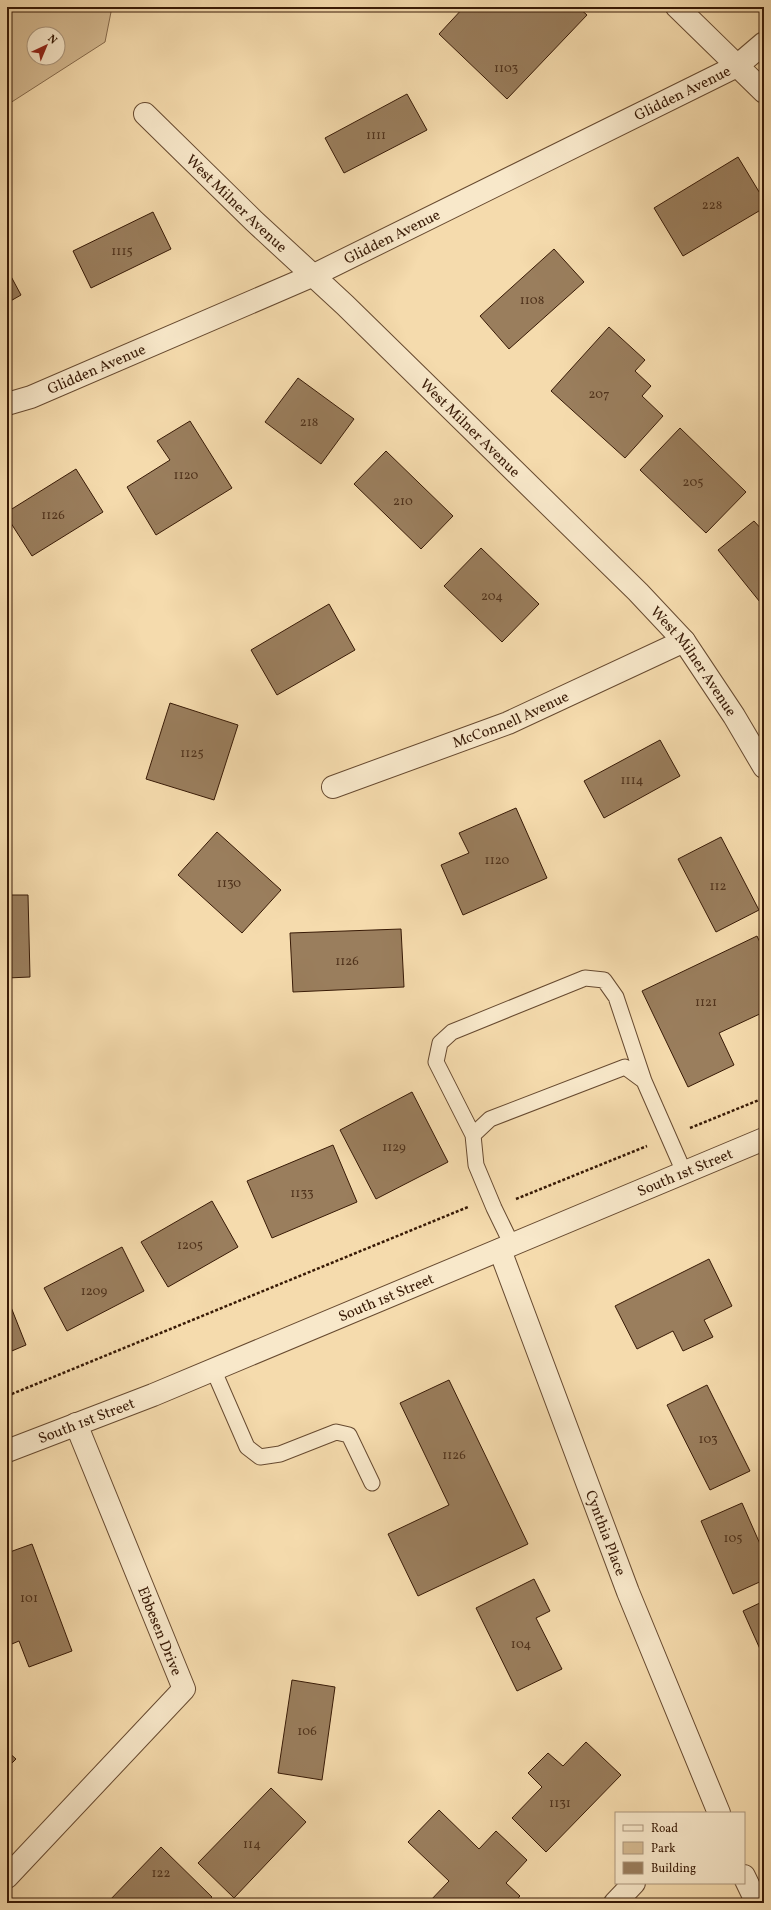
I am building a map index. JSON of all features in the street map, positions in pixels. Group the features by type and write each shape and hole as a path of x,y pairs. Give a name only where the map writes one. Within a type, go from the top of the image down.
{"street":[{"path":"677,7 764,92"},
{"name":"Glidden Avenue","path":"7,404 31,397 314,275 737,66 764,43"},
{"name":"West Milner Avenue","path":"145,114 254,221 314,275 638,592 684,641 734,716 764,767"},
{"name":"McConnell Avenue","path":"333,787 508,723 684,641"},
{"name":"South 1st Street","path":"7,1452 153,1395 764,1139"},
{"name":"Cynthia Place","path":"506,1247 628,1592 711,1809"},
{"name":"Ebbesen Drive","path":"7,1877 184,1689 76,1424"},
{"path":"745,1878 757,1903"},
{"path":"615,1903 633,1884"}],"lane":[{"path":"506,1247 494,1208 476,1165 472,1136 436,1062 440,1044 452,1032 585,978 604,980 616,997 644,1081 684,1172"},
{"path":"472,1136 490,1119 625,1067 644,1081"},
{"path":"213,1369 247,1447 260,1457 280,1454 336,1432 349,1435 372,1483"}],"path":[{"path":"7,1396 454,1212 475,1204 494,1208 598,1167 764,1098"}],"green space":[{"path":"7,7 112,7 105,42 7,105"}],"building":[{"path":"464,7 578,7 587,15 507,99 439,34"},
{"path":"407,94 427,130 344,173 325,138"},
{"path":"738,157 764,200 764,208 683,256 654,208"},
{"path":"153,212 171,249 91,288 73,251"},
{"path":"554,249 584,282 509,349 480,316"},
{"path":"7,269 21,295 7,303"},
{"path":"609,327 645,360 635,371 651,386 642,396 663,416 625,458 551,391"},
{"path":"298,378 354,419 321,464 265,422"},
{"path":"190,421 232,488 156,535 127,487 170,460 157,441"},
{"path":"680,428 746,492 706,533 640,470"},
{"path":"386,451 453,516 421,549 354,484"},
{"path":"76,469 103,512 32,556 7,517 7,512"},
{"path":"754,521 764,532 764,607 718,550"},
{"path":"481,548 539,604 502,642 444,586"},
{"path":"329,604 355,650 277,695 251,650"},
{"path":"170,703 238,725 214,800 146,779"},
{"path":"660,740 680,776 604,818 584,781"},
{"path":"516,808 547,878 463,915 441,865 469,853 459,833"},
{"path":"217,832 281,890 242,933 178,875"},
{"path":"721,837 759,910 716,932 678,859"},
{"path":"7,895 28,895 30,977 7,978"},
{"path":"401,929 404,987 293,992 290,933"},
{"path":"757,936 764,951 764,1012 719,1033 734,1065 688,1087 642,991"},
{"path":"412,1092 448,1162 376,1199 340,1130"},
{"path":"333,1145 357,1202 272,1238 247,1181"},
{"path":"212,1201 238,1247 168,1287 141,1242"},
{"path":"122,1247 144,1291 67,1331 44,1288"},
{"path":"709,1259 732,1306 704,1320 713,1337 683,1351 673,1331 637,1349 615,1306"},
{"path":"7,1297 26,1345 7,1353"},
{"path":"449,1380 528,1544 418,1596 388,1534 449,1505 400,1403"},
{"path":"707,1385 750,1471 710,1490 667,1405"},
{"path":"742,1503 764,1553 764,1580 733,1594 701,1521"},
{"path":"32,1544 72,1651 29,1667 19,1641 7,1646 7,1553"},
{"path":"534,1579 550,1611 536,1618 562,1669 517,1691 476,1608"},
{"path":"764,1601 764,1658 743,1611"},
{"path":"292,1680 335,1687 322,1780 278,1773"},
{"path":"586,1742 621,1775 546,1852 512,1818 542,1787 528,1773 548,1753 563,1766"},
{"path":"7,1751 16,1759 7,1768"},
{"path":"271,1788 306,1822 234,1898 198,1863"},
{"path":"439,1810 479,1849 496,1831 527,1860 506,1883 520,1896 513,1903 429,1902 449,1881 408,1842"},
{"path":"161,1847 212,1897 206,1903 107,1903"}]}
